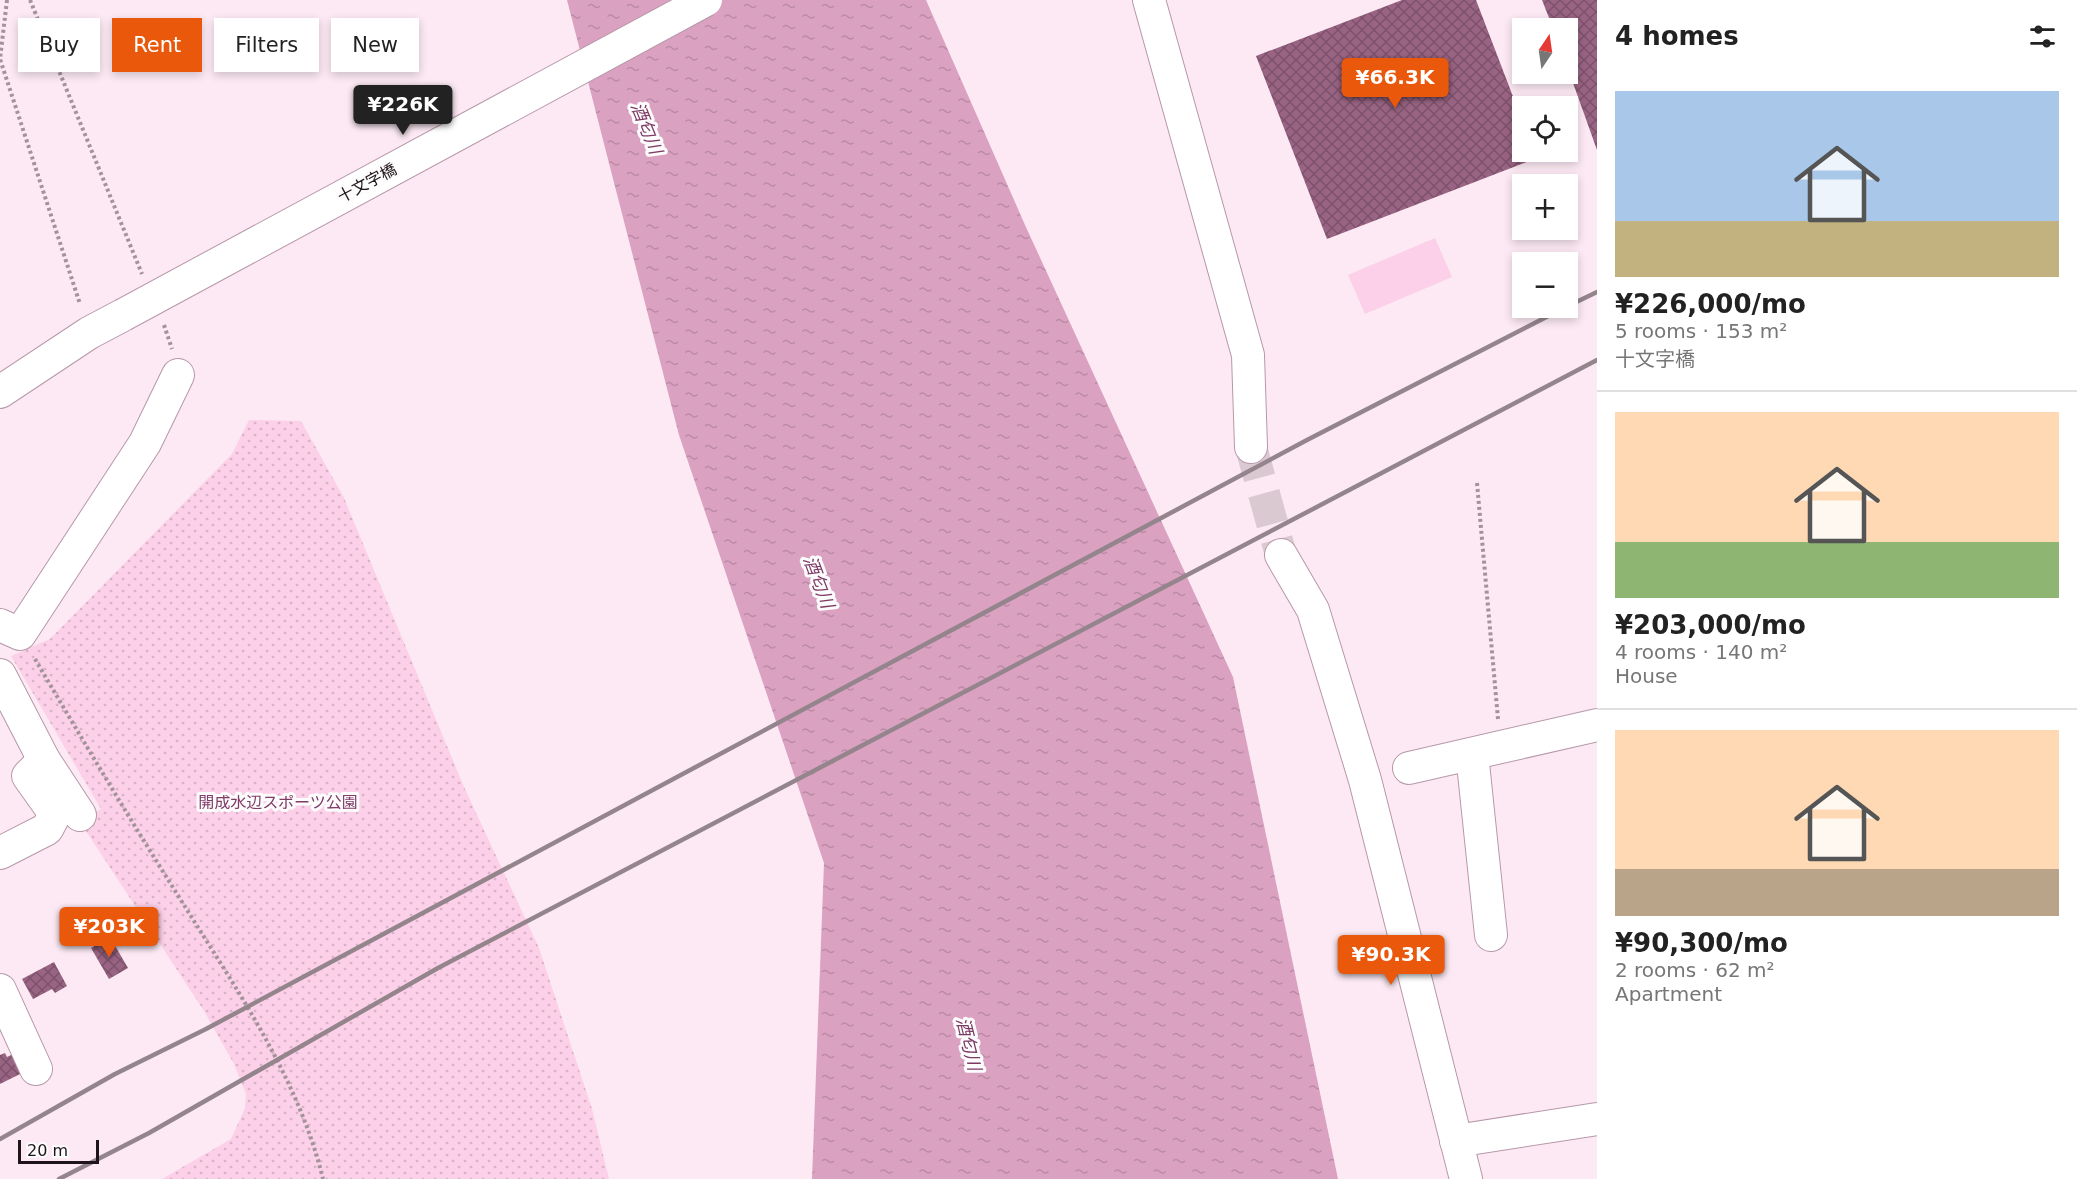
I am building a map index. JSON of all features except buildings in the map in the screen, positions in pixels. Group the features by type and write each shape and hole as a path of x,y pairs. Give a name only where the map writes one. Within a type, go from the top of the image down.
{"street":[{"name":"十文字橋","path":"0,392 89,333 706,0"},
{"path":"1149,0 1248,355 1251,447"},
{"path":"10,629 145,443 178,375"},
{"path":"1281,555 1313,610 1365,780 1466,1179"},
{"path":"0,675 44,760 80,815"},
{"path":"1409,768 1597,725"},
{"path":"1486,750 1491,935"},
{"path":"0,853 47,830 55,814 28,776 44,760"},
{"path":"0,990 36,1069"},
{"path":"1456,1141 1597,1119"}],"path":[{"path":"7,0 0,59 89,333"},
{"path":"30,0 144,279"},
{"path":"162,320 171,341 178,375"},
{"path":"1477,483 1486,750"},
{"path":"10,629 235,987 293,1091 322,1179"}],"green space":[{"path":"1435,238 1452,277 1365,314 1348,275"},
{"name":"開成水辺スポーツ公園","path":"249,420 301,421 344,498 464,787 539,948 592,1109 609,1179 162,1179 231,1139 245,1108 246,1094 234,1064 204,1011 80,822 101,809 11,656 50,639 232,454"}],"water":[{"name":"酒匂川","path":"567,0 926,0 1025,225 1233,677 1338,1179 812,1179 824,863 679,435"}],"tunnel":[{"path":"1251,447 1281,555"}],"railway":[{"path":"1578,301 1597,292"},
{"path":"0,1139 115,1074 206,1029 1307,440 1545,318"},
{"path":"59,1179 149,1133 438,968 1597,360"}]}
